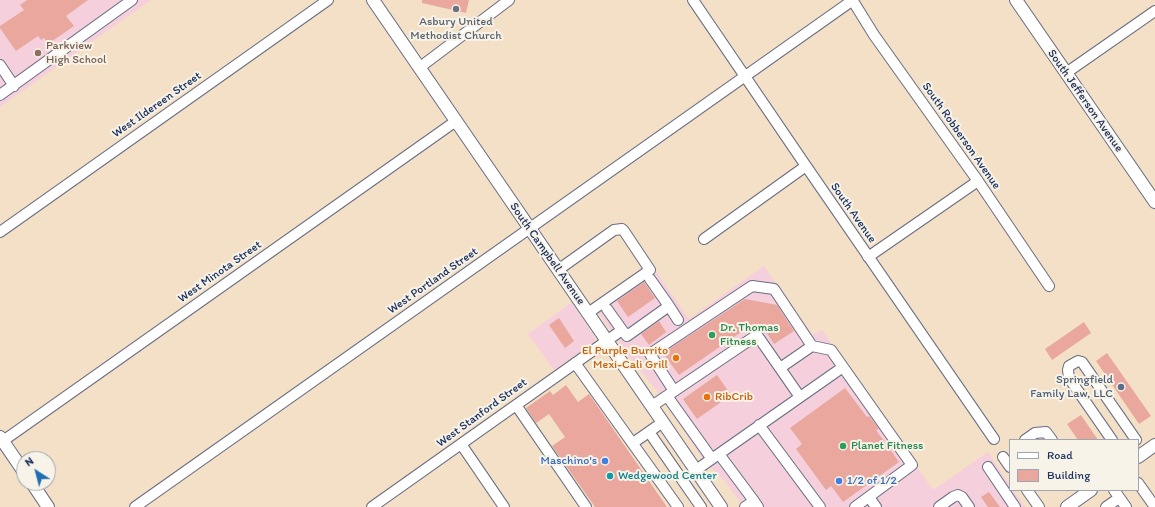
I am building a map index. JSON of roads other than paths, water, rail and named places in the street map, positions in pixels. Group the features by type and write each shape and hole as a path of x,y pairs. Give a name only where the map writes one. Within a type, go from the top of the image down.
{"main road":[{"name":"South Campbell Avenue","path":"373,0 721,507"},
{"name":"South Jefferson Avenue","path":"1016,0 1155,202"},
{"path":"1,440 16,461"},
{"path":"1140,451 1155,445"},
{"path":"37,491 48,507"},
{"path":"1067,507 1089,491"}],"street":[{"path":"0,95 132,0"},
{"name":"West Ildereen Street","path":"0,232 328,0"},
{"path":"420,68 509,0"},
{"name":"South Avenue","path":"693,0 994,439"},
{"name":"West Portland Street","path":"135,507 853,0"},
{"name":"South Robberson Avenue","path":"853,0 874,35 978,181 1049,286"},
{"path":"1066,73 1155,11"},
{"path":"0,65 14,86"},
{"name":"West Minota Street","path":"1,440 456,121"},
{"path":"704,239 806,166"},
{"path":"868,257 978,181"},
{"path":"558,270 614,230 622,229 624,231 650,270 588,312"},
{"path":"650,279 678,320"},
{"path":"745,507 756,504 716,457 670,394 650,354 752,286 774,289 812,346 831,350 912,465 855,507"},
{"path":"607,309 626,336 669,306"},
{"name":"West Stanford Street","path":"372,507 622,330"},
{"path":"652,406 757,336 800,397"},
{"path":"780,368 812,346"},
{"path":"1111,439 1069,378 1069,366 1078,361 1082,362 1135,439"},
{"path":"575,363 678,507"},
{"path":"696,470 843,367"},
{"path":"516,405 586,507"},
{"path":"633,443 663,422"},
{"path":"759,425 820,507"},
{"path":"648,432 701,507"},
{"path":"1027,439 1036,433 1049,436"},
{"path":"461,444 504,507"},
{"path":"1003,457 1009,466"},
{"path":"988,467 1015,507"},
{"path":"1139,484 1153,501"},
{"path":"1027,491 1040,507"},
{"path":"1106,507 1117,494 1126,507"},
{"path":"939,507 958,495 962,497 969,507"},
{"path":"869,497 876,507"}],"place":[{"name":"Asbury United Methodist Church","path":"456,9"},
{"name":"Parkview High School","path":"38,53"},
{"name":"Dr. Thomas Fitness","path":"712,335"},
{"name":"El Purple Burrito Mexi-Cali Grill","path":"676,358"},
{"name":"Springfield Family Law, LLC","path":"1121,387"},
{"name":"RibCrib","path":"707,397"},
{"name":"Planet Fitness","path":"843,446"},
{"name":"Maschino's","path":"605,461"},
{"name":"Wedgewood Center","path":"610,476"},
{"name":"1/2 of 1/2","path":"839,481"}]}
